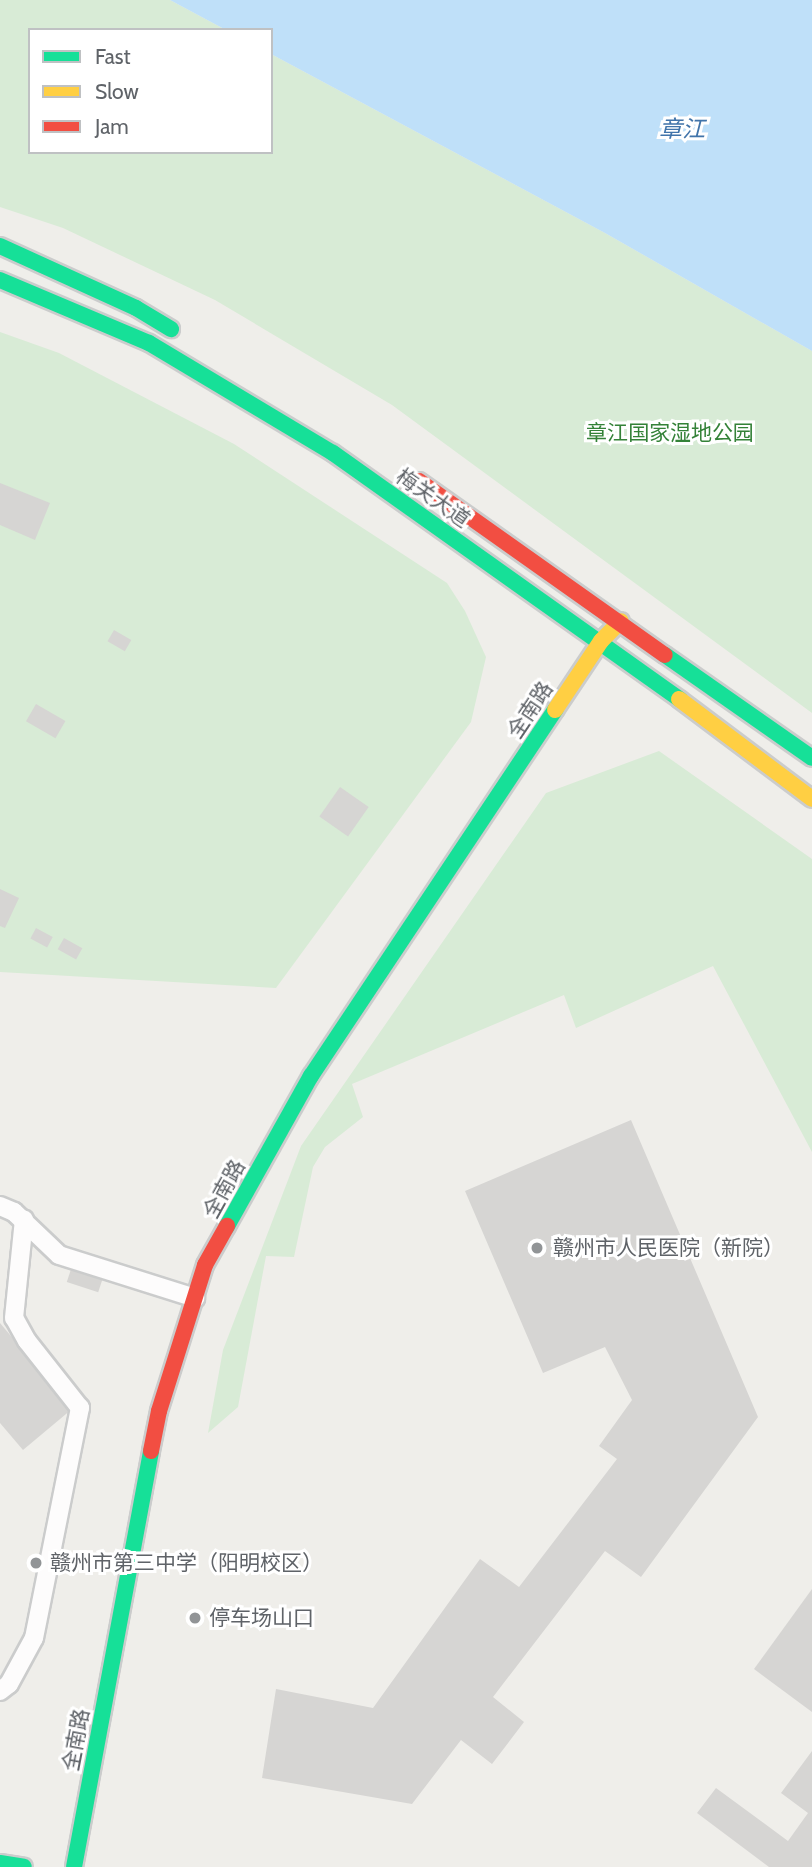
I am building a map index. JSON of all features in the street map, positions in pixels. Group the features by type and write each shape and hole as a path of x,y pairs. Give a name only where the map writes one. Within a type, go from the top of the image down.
{"main road":[{"path":"0,246 136,308 184,336"},
{"name":"梅关大道","path":"0,281 149,343 333,453 601,642 812,799"},
{"name":"梅关大道","path":"409,474 812,758"},
{"name":"全南路","path":"74,1867 159,1410 205,1265 311,1076 601,642 621,621"},
{"path":"0,1863 24,1867"}],"lane":[{"path":"0,1206 24,1220 59,1255 195,1298"},
{"path":"0,1691 9,1684 34,1638 80,1408 27,1341 14,1318 24,1220"}],"green space":[{"name":"章江国家湿地公园","path":"0,0 170,0 222,28 28,28 28,154 273,154 273,55 605,233 812,351 812,713 392,405 215,300 63,228 0,207"},
{"path":"0,332 59,353 234,444 447,583 465,611 486,657 471,722 276,988 0,972"},
{"path":"659,751 812,859 812,1152 713,966 576,1028 564,995 352,1084 363,1117 325,1147 313,1167 294,1257 266,1256 238,1407 208,1433 223,1350 301,1146 546,793"}],"water":[{"name":"章江","path":"170,0 812,0 812,351 605,233 273,55 273,28 222,28"}],"building":[{"path":"0,483 50,503 35,540 0,525"},
{"path":"114,630 131,640 125,651 108,641"},
{"path":"36,704 65,721 55,738 26,721"},
{"path":"340,787 369,807 348,837 319,816"},
{"path":"0,889 19,898 5,928 0,926"},
{"path":"36,928 53,937 47,948 30,939"},
{"path":"64,938 82,948 76,960 58,949"},
{"path":"631,1120 758,1417 641,1577 605,1551 493,1697 524,1722 492,1764 461,1740 412,1804 262,1778 276,1689 373,1708 480,1559 519,1587 617,1459 599,1446 632,1400 605,1347 543,1373 465,1191"},
{"path":"73,1263 104,1273 98,1292 67,1282"},
{"path":"0,1323 72,1409 23,1450 0,1423"},
{"path":"812,1589 812,1712 754,1669"},
{"path":"812,1751 812,1867 769,1867 697,1813 716,1788 788,1841 808,1813 781,1793"}],"traffic: fast":[{"path":"0,246 136,308 171,329"},
{"path":"0,280 149,343 333,453 679,699"},
{"path":"665,655 812,758"},
{"path":"227,1226 311,1076 555,710"},
{"path":"74,1867 151,1451"},
{"path":"0,1863 24,1867"}],"traffic: slow":[{"path":"555,710 601,641 621,621"},
{"path":"679,699 812,799"}],"traffic: jam":[{"path":"419,481 665,655"},
{"path":"151,1451 159,1411 205,1265 227,1226"}],"place":[{"name":"赣州市人民医院（新院）","path":"537,1248"},
{"name":"赣州市第三中学（阳明校区）","path":"36,1563"},
{"name":"停车场山口","path":"195,1618"}]}
